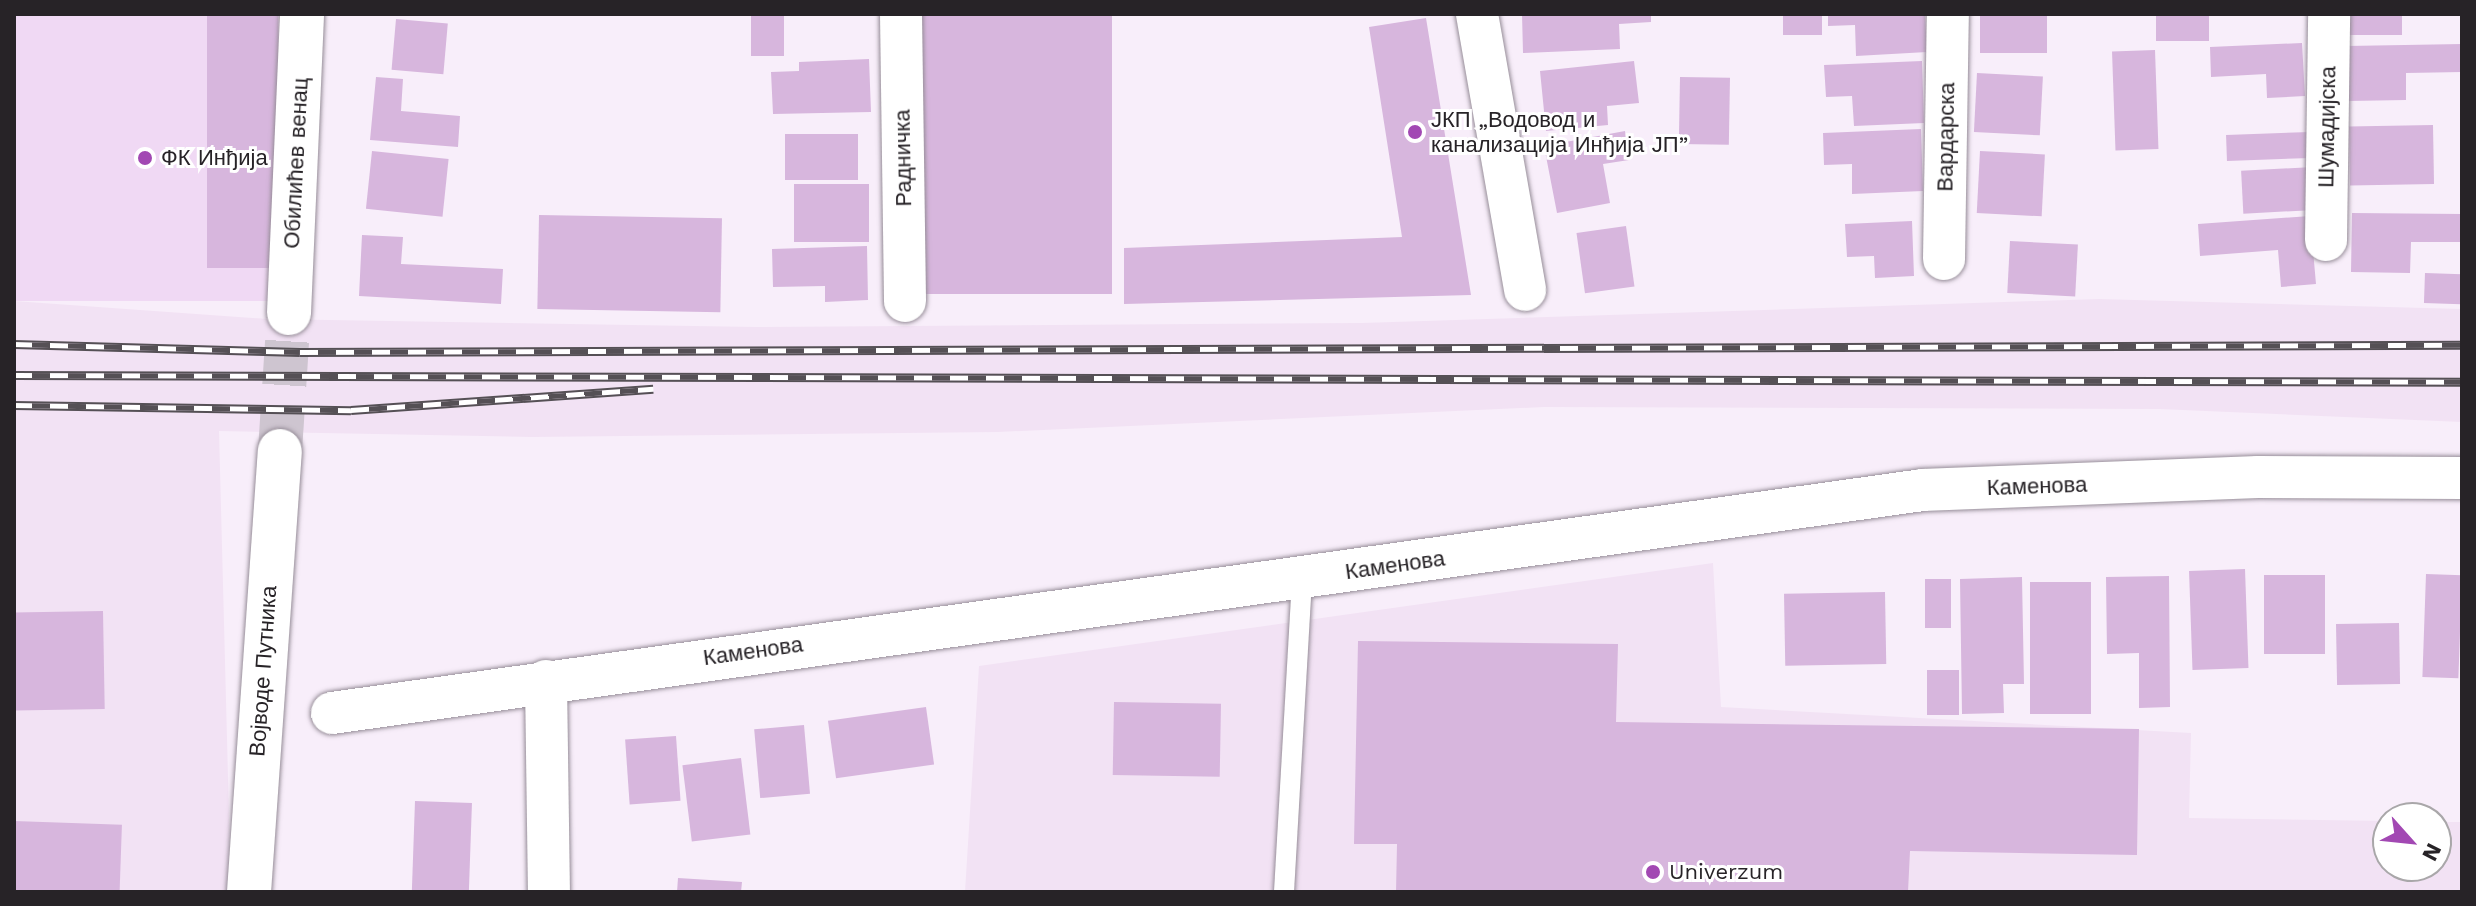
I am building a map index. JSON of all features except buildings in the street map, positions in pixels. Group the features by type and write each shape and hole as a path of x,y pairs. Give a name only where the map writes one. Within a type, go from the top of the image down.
{"main road":[{"name":"Обилићев венац","path":"289,313 302,14"},
{"name":"Војводе Путника","path":"249,892 280,451"}],"street":[{"name":"Радничка","path":"901,14 905,301"},
{"path":"1477,14 1525,290"},
{"name":"Вардарска","path":"1944,259 1948,14"},
{"name":"Шумадијска","path":"2326,240 2329,14"},
{"name":"Каменова","path":"332,713 1922,490 2258,477 2462,478"},
{"path":"546,681 549,892"}],"lane":[{"path":"1284,892 1302,578"}],"shaded area":[{"name":"ФК Инђија","path":"14,14 283,14 283,301 14,301"},
{"path":"2099,299 2462,309 2462,422 2159,409 1544,407 998,432 532,437 219,431 231,892 14,892 14,301 268,319 756,327 1362,323"},
{"path":"1713,563 1721,707 2191,733 2189,818 2372,821 2372,882 2452,882 2452,822 2462,822 2462,892 965,892 979,666"}],"tunnel":[{"path":"280,451 289,313"}],"railway":[{"path":"14,344 300,352 2462,345"},
{"path":"14,375 2462,382"},
{"path":"14,405 351,410 653,389"}],"place":[{"name":"ЈКП „Водовод и канализација Инђија ЈП”","path":"1415,132"},
{"name":"ФК Инђија","path":"145,158"},
{"name":"Univerzum","path":"1653,872"}]}
